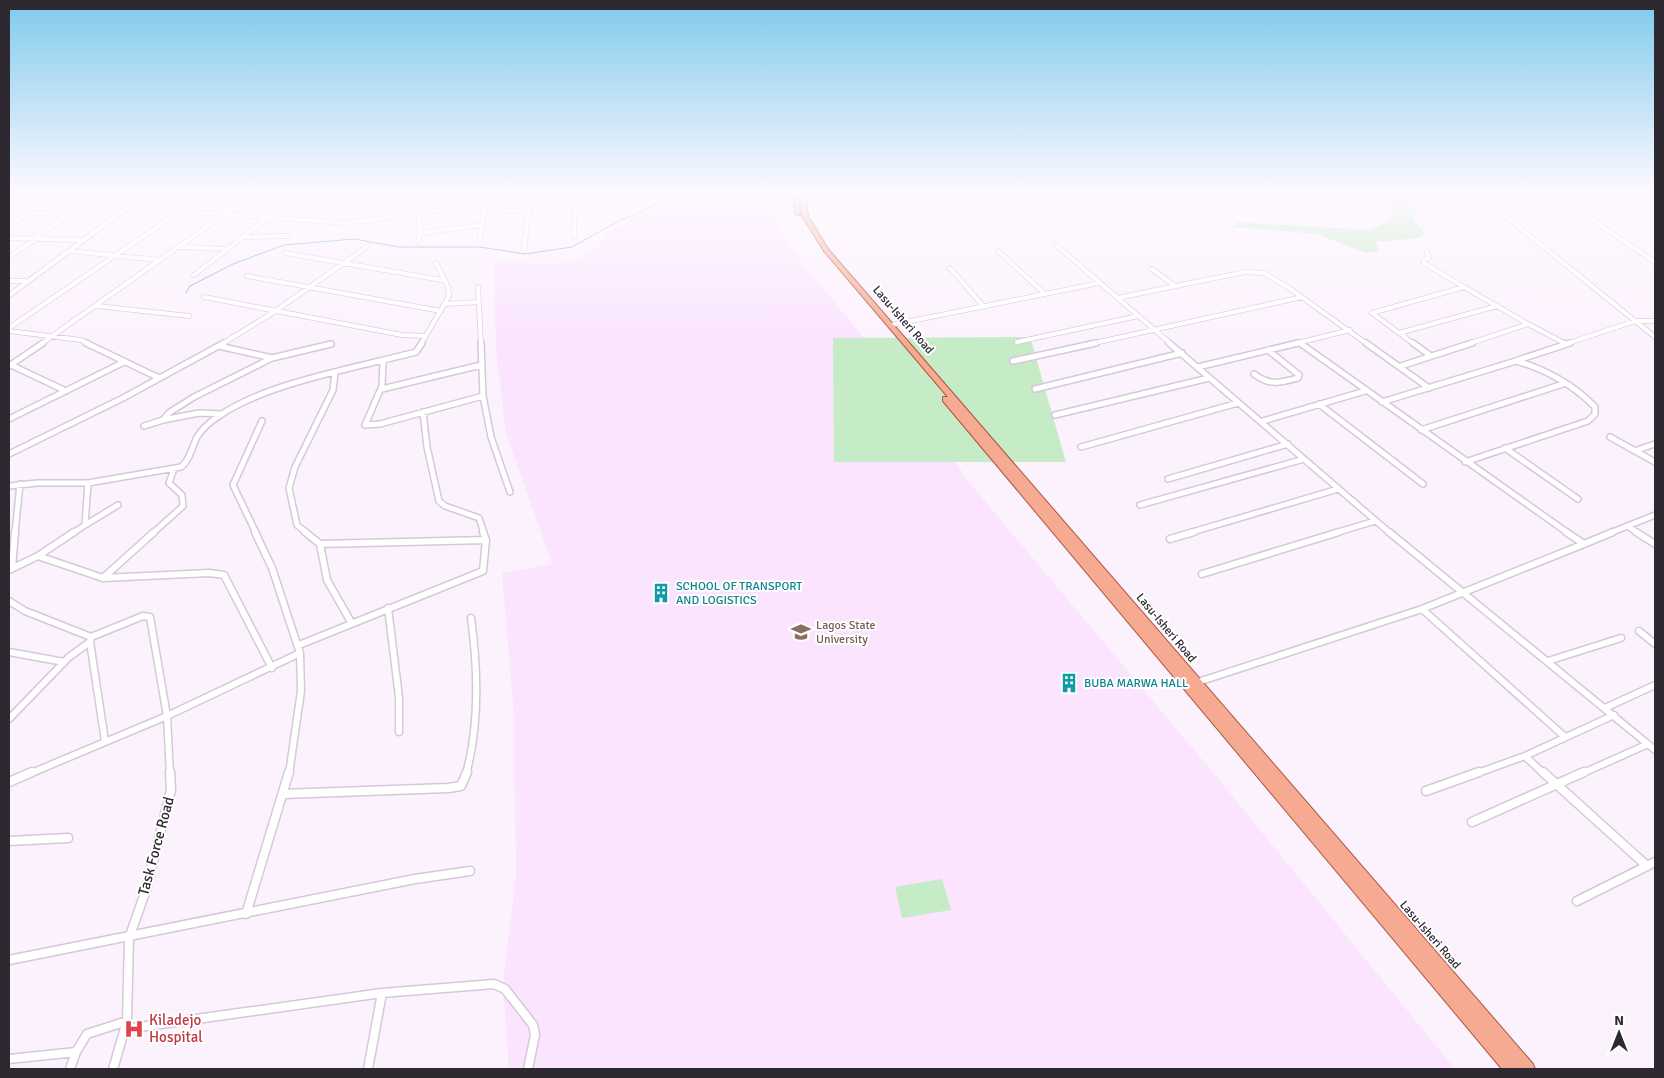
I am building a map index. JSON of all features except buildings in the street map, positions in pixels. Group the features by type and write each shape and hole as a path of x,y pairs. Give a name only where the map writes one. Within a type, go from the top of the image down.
{"main road":[{"name":"Lasu-Isheri Road","path":"816,244 1022,481"},
{"name":"Lasu-Isheri Road","path":"823,244 1192,684 1511,1069"},
{"name":"Lasu-Isheri Road","path":"1192,684 1528,1069"}],"street":[{"path":"9,257 27,244"},
{"path":"9,295 74,244"},
{"path":"9,295 78,244"},
{"path":"9,330 57,298 130,244"},
{"path":"10,366 182,244"},
{"path":"194,275 235,244"},
{"path":"524,249 525,244"},
{"path":"1541,244 1655,337"},
{"path":"1629,244 1655,262"},
{"path":"1056,245 1238,403 1263,421 1375,521 1655,750"},
{"path":"9,454 33,444 219,346 274,312 368,246"},
{"path":"178,247 228,249"},
{"path":"998,251 1045,294"},
{"path":"68,252 161,260"},
{"path":"1428,252 1429,258 1424,260 1424,263 1566,344"},
{"path":"9,486 20,484 88,483 174,469 186,463 203,429 222,414 261,396 335,373 416,352 445,304 449,290 448,285 442,280 285,253"},
{"path":"436,263 442,280"},
{"path":"950,268 984,307"},
{"path":"1152,269 1175,286"},
{"path":"1117,298 1254,271 1264,273 1350,330 1429,388"},
{"path":"247,276 441,311"},
{"path":"9,281 25,281"},
{"path":"891,325 1099,283"},
{"path":"478,287 483,396 491,437 510,492"},
{"path":"1431,356 1372,313 1464,287"},
{"path":"204,297 274,312 367,327 407,336 426,336"},
{"path":"1013,361 1302,297"},
{"path":"445,304 479,302"},
{"path":"97,306 189,316"},
{"path":"1399,333 1497,306"},
{"path":"1017,342 1138,316"},
{"path":"1382,402 1516,361 1636,321 1655,321"},
{"path":"1401,366 1528,324"},
{"path":"9,330 81,340 159,378"},
{"path":"1198,367 1350,330"},
{"path":"1299,342 1465,462 1584,544"},
{"path":"163,420 170,412 194,397 272,358 331,344"},
{"path":"219,346 272,358"},
{"path":"1254,374 1266,384 1272,385 1298,378 1299,375 1268,350"},
{"path":"1036,389 1182,353"},
{"path":"383,361 382,389 368,413 365,425 370,426 483,396"},
{"path":"1465,462 1588,421 1595,414 1595,407 1589,400 1527,364 1516,361"},
{"path":"9,419 124,362"},
{"path":"382,389 481,365"},
{"path":"10,366 66,391"},
{"path":"335,373 330,397 295,467 289,488 297,525 320,544 327,580 351,622"},
{"path":"1055,415 1209,378"},
{"path":"1421,430 1563,384"},
{"path":"1263,421 1365,391"},
{"path":"1081,447 1238,403"},
{"path":"1319,404 1423,484"},
{"path":"299,645 351,622 481,572 486,540 479,518 445,506 439,501 427,447 423,412"},
{"path":"144,426 199,413 222,414"},
{"path":"246,914 283,794 301,690 299,645 292,632 272,568 233,485 262,421"},
{"path":"1610,437 1655,462"},
{"path":"1168,479 1288,444"},
{"path":"1634,451 1655,444"},
{"path":"1505,448 1578,499"},
{"path":"1140,505 1304,459"},
{"path":"102,578 184,506 185,499 182,493 169,483 174,469"},
{"path":"85,525 88,483"},
{"path":"11,569 20,484"},
{"path":"1170,539 1338,489"},
{"path":"11,569 38,556 118,505"},
{"path":"1192,684 1422,609 1655,516"},
{"path":"1202,574 1375,521"},
{"path":"1627,526 1655,544"},
{"path":"320,544 486,540"},
{"path":"38,556 102,578 209,573 224,575 272,668"},
{"path":"9,601 25,611 90,639"},
{"path":"388,608 399,697 399,732"},
{"path":"1422,609 1565,737"},
{"name":"Task Force Road","path":"90,639 143,616 150,616 167,716 171,790 146,890 129,938 126,1025 113,1069"},
{"path":"283,794 461,786 466,779 473,730 477,667 471,618"},
{"path":"1639,631 1655,644"},
{"path":"1548,661 1621,638"},
{"path":"9,719 64,662 90,639"},
{"path":"90,639 105,741"},
{"path":"9,652 64,662"},
{"path":"9,782 167,716 272,668 300,653"},
{"path":"1605,708 1655,685"},
{"path":"1426,791 1525,756 1614,715"},
{"path":"1472,822 1648,744"},
{"path":"1525,756 1647,866"},
{"path":"9,841 68,838"},
{"path":"1577,901 1655,862"},
{"path":"9,960 59,948 129,938 415,879 470,871"},
{"path":"70,1069 76,1052 87,1034 126,1025 382,992 494,984 505,989 533,1025 535,1035 528,1069"},
{"path":"368,1069 382,992"},
{"path":"9,1059 76,1052"}],"shaded area":[{"name":"Lagos State University","path":"599,244 790,244 920,407 968,481 1216,776 1455,1069 509,1069 503,984 516,875 514,714 502,575 503,573 552,564 506,433 496,351 494,266 491,262 560,264 583,257 592,252"}],"green space":[{"path":"1344,244 1377,244 1379,251 1366,253"},
{"path":"1030,337 1066,462 834,462 833,338"},
{"path":"942,879 951,910 902,918 895,887"}],"waterway":[{"path":"186,293 190,286 233,264 284,245 292,244"},
{"path":"384,244 399,247 480,247 525,254 572,247 577,244"}],"place":[{"name":"SCHOOL OF TRANSPORT AND LOGISTICS","path":"661,593"},
{"name":"Lagos State University","path":"801,632"},
{"name":"BUBA MARWA HALL","path":"1069,683"},
{"name":"Kiladejo Hospital","path":"134,1029"}]}
